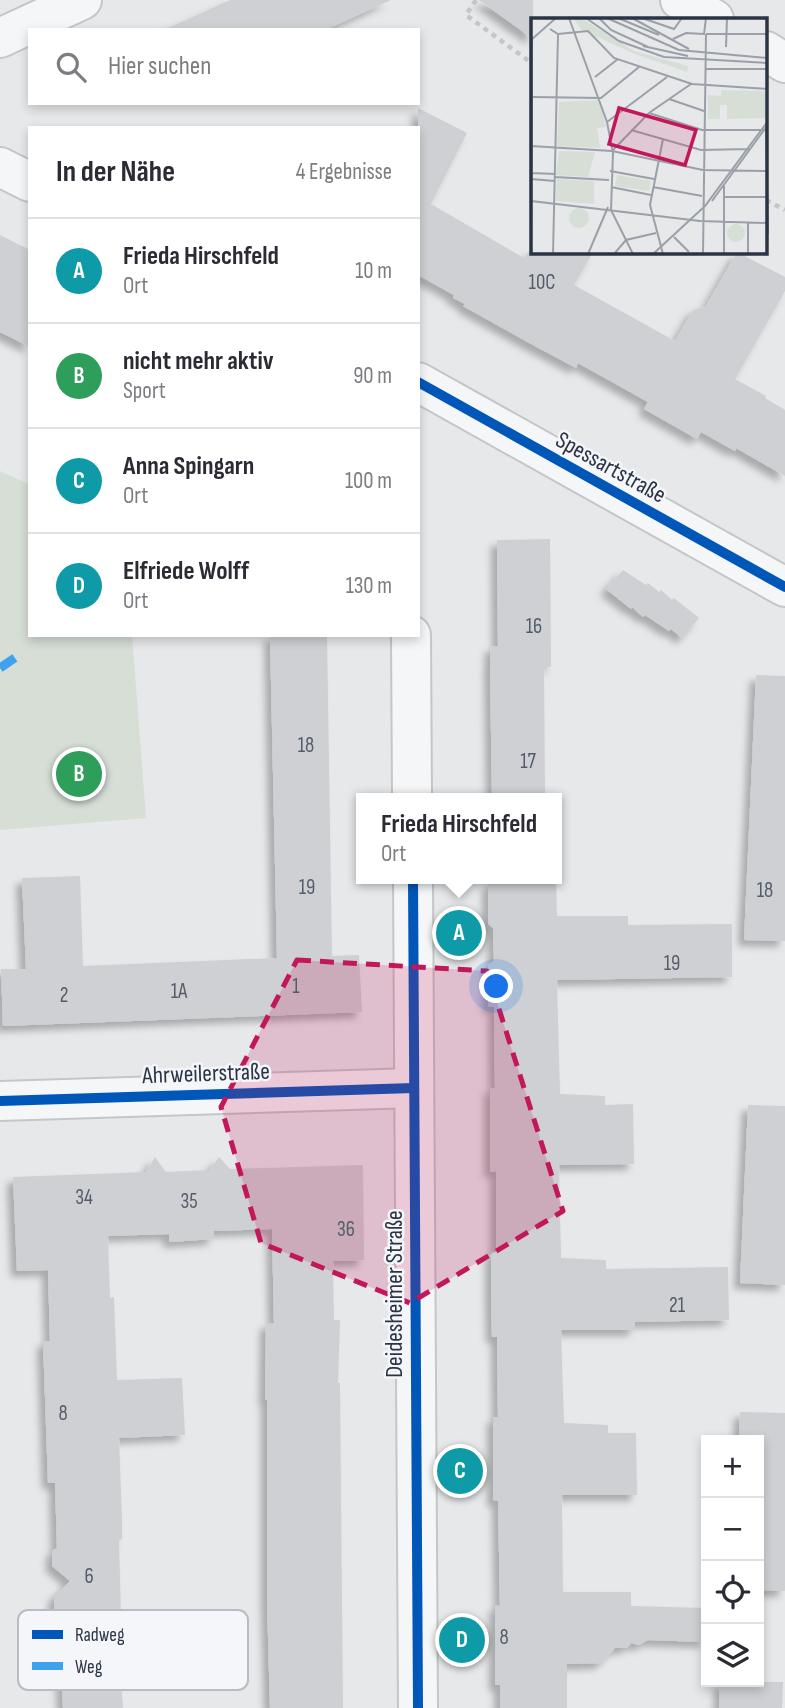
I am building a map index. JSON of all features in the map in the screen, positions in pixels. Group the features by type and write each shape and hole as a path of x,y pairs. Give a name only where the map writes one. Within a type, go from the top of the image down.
{"street":[{"path":"0,37 82,0"},
{"path":"680,0 712,18"},
{"path":"768,52 785,63"},
{"path":"0,167 28,181"},
{"name":"Spessartstraße","path":"420,384 785,587"},
{"path":"411,637 412,793"},
{"name":"Deidesheimer Straße","path":"412,884 418,1708"},
{"name":"Ahrweilerstraße","path":"0,1101 414,1088"}],"path":[{"path":"476,0 466,15 531,63"},
{"path":"768,201 785,210"}],"highlighted area":[{"path":"297,960 487,971 563,1211 410,1303 261,1243 221,1107"}],"shaded area":[{"path":"0,471 28,484 28,637 132,637 146,818 0,830"}],"building":[{"path":"230,0 391,0 329,28 168,28"},
{"path":"479,0 533,0 531,38"},
{"path":"418,108 467,133 431,204 524,258 528,252 592,254 574,285 675,341 693,310 706,306 736,254 741,254 785,277 785,291 735,379 785,410 785,476 701,432 697,439 644,409 648,402 578,363 576,368 533,345 463,306 465,304 453,298 454,295 420,276"},
{"path":"0,235 28,249 28,346 0,332"},
{"path":"550,539 551,667 544,667 545,793 492,793 490,667 491,646 498,646 497,540"},
{"path":"623,570 659,592 661,590 672,600 674,598 699,618 682,638 645,615 643,617 606,589"},
{"path":"270,637 327,637 332,956 359,955 362,1012 3,1026 1,969 26,969 22,878 80,876 83,966 277,958"},
{"path":"756,675 785,676 785,941 744,940"},
{"path":"488,884 556,884 557,916 628,916 628,925 732,924 732,977 557,980 560,1094 605,1096 605,1105 633,1104 634,1164 559,1165 561,1258 606,1260 606,1269 728,1267 729,1320 635,1322 635,1330 561,1330 564,1423 608,1425 608,1433 636,1433 637,1495 562,1495 563,1592 631,1592 631,1606 701,1608 701,1642 648,1640 639,1645 631,1643 627,1648 615,1648 601,1663 567,1664 567,1708 500,1708 500,1685 495,1685 495,1605 500,1606 498,1501 493,1500 493,1417 498,1417 497,1337 492,1337 491,1294 491,1252 496,1252 496,1171 490,1172 490,1088 495,1088 494,1007 488,1007 488,965 494,961 493,928 488,924"},
{"path":"748,1105 785,1106 785,1285 740,1283"},
{"path":"155,1157 166,1172 210,1170 219,1157 230,1169 363,1165 364,1260 333,1261 334,1320 340,1320 338,1383 343,1708 270,1708 265,1400 266,1323 274,1323 272,1229 214,1231 214,1239 169,1242 169,1234 108,1236 110,1298 114,1297 117,1380 182,1378 185,1435 119,1438 122,1520 122,1539 119,1540 121,1610 54,1610 54,1597 70,1581 52,1566 52,1551 57,1548 55,1483 48,1483 43,1341 50,1341 48,1270 17,1271 13,1177 146,1172"},
{"path":"740,1412 785,1413 785,1591 764,1590 764,1435 739,1435"},
{"path":"764,1682 783,1682 782,1708 719,1708 720,1687 764,1687"},
{"path":"62,1690 122,1690 123,1708 63,1708"}],"marked path":[{"path":"0,668 22,653"}],"cycle path":[{"path":"420,383 785,587"},
{"path":"413,884 418,1708"},
{"path":"0,1101 414,1088"}],"place":[{"name":"nicht mehr aktiv","path":"79,774"},
{"name":"Frieda Hirschfeld","path":"459,933"},
{"name":"Anna Spingarn","path":"460,1471"},
{"name":"Elfriede Wolff","path":"462,1640"}]}
